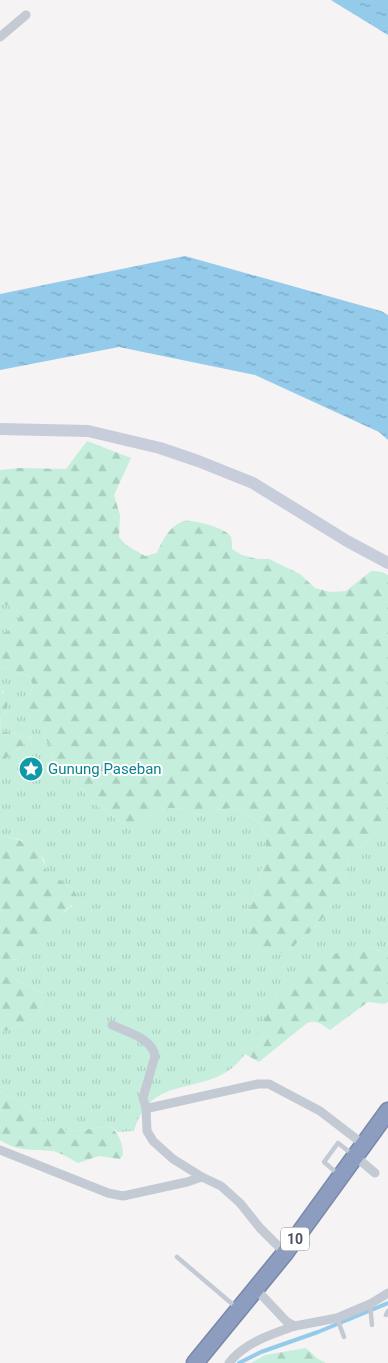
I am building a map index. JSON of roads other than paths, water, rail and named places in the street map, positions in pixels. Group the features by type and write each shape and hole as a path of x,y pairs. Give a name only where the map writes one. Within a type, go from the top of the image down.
{"highway":[{"name":"10","path":"195,1363 285,1253 388,1111"}],"street":[{"path":"0,38 26,15"},
{"path":"0,429 88,431 160,448 198,461 253,483 347,541 388,563"},
{"path":"112,1025 150,1043 154,1049 155,1056 143,1098 146,1108 147,1131 150,1137 173,1159 221,1186 240,1203 260,1228 285,1253"},
{"path":"146,1108 258,1084 269,1084 320,1112 359,1150 375,1173"},
{"path":"0,1150 108,1192 123,1196 188,1182 202,1177"},
{"path":"255,1288 288,1322 295,1326"},
{"path":"229,1363 254,1343 272,1334 295,1326 338,1322 387,1296"}],"lane":[{"path":"341,1176 324,1162 338,1143 359,1150"},
{"path":"177,1256 238,1309"},
{"path":"371,1306 372,1325"},
{"path":"338,1322 344,1337"}],"water":[{"path":"331,0 388,0 388,35 334,2"},
{"path":"185,256 381,311 388,315 388,440 379,432 255,375 119,347 0,370 0,294"}],"waterway":[{"path":"239,1363 261,1352 318,1332 388,1303"}],"place":[{"name":"Gunung Paseban","path":"31,769"}]}
